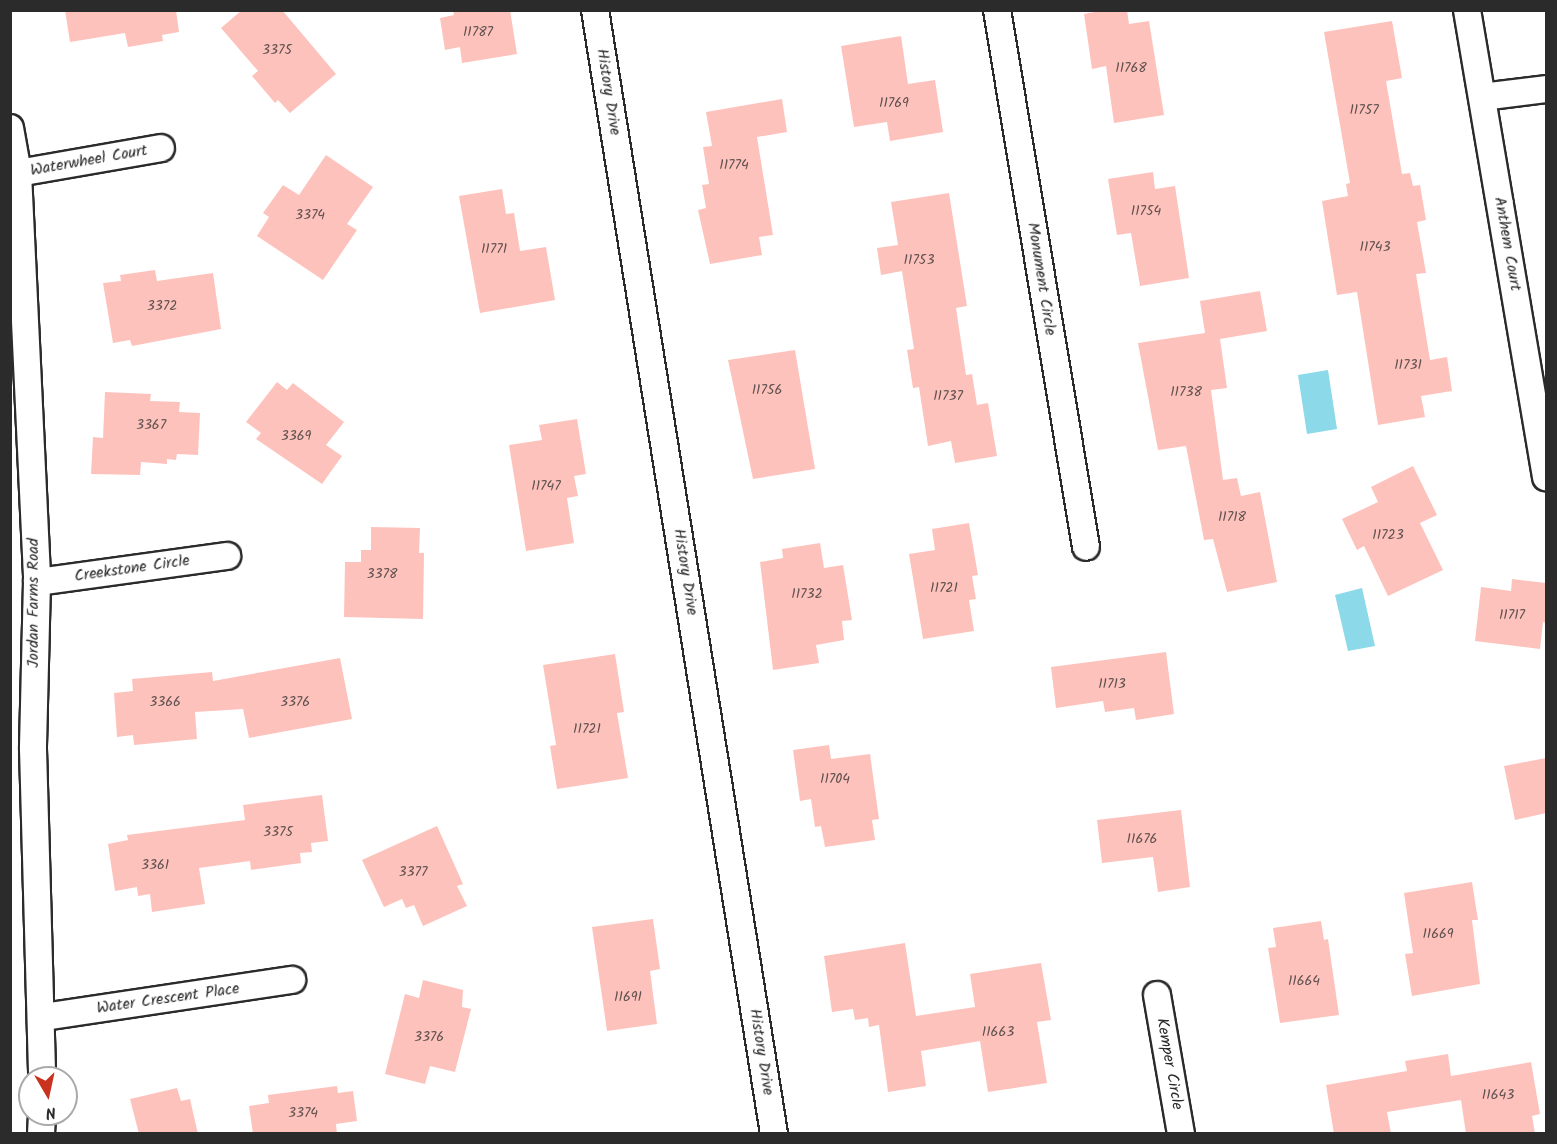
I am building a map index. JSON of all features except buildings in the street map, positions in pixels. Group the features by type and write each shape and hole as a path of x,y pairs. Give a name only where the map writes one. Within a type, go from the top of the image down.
{"street":[{"name":"History Drive","path":"596,10 774,1134"},
{"name":"Monument Circle","path":"997,10 1086,547"},
{"name":"Anthem Court","path":"1467,10 1546,477"},
{"path":"1482,97 1546,88"},
{"name":"Jordan Farms Road","path":"10,128 18,173 37,582 33,749 44,1017 42,1066"},
{"name":"Waterwheel Court","path":"18,173 160,148"},
{"name":"Creekstone Circle","path":"37,582 227,556"},
{"name":"Water Crescent Place","path":"44,1017 292,980"},
{"name":"Kemper Circle","path":"1157,995 1181,1134"}],"water":[{"path":"1328,370 1337,429 1307,434 1298,375"},
{"path":"1362,588 1375,646 1348,651 1335,595"}]}
